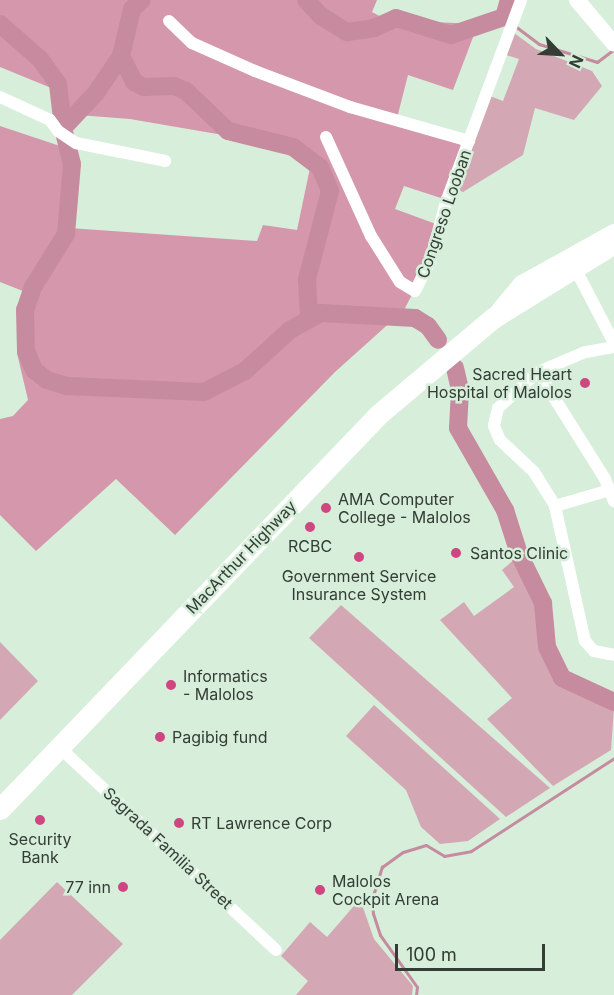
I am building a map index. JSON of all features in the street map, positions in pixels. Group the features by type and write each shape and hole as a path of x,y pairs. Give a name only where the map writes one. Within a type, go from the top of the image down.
{"highway":[{"name":"MacArthur Highway","path":"0,809 358,434 455,348 493,318 569,274 614,243"}],"main road":[{"path":"577,0 613,43"},
{"name":"MacArthur Highway","path":"493,318 522,283 614,232"},
{"name":"MacArthur Highway","path":"569,274 614,255"}],"street":[{"name":"Congreso Looban","path":"326,137 371,236 400,282 415,291 430,262 469,141 521,0"},
{"path":"169,21 192,43 255,71 350,106 469,141"},
{"path":"0,97 31,108 50,120 58,131 76,143 165,161"},
{"path":"569,274 614,343"},
{"path":"612,656 589,648 579,627 555,506 534,472 500,440 494,426 498,408 538,372 585,352 614,347"},
{"path":"538,372 612,496 555,506"},
{"name":"Sagrada Familia Street","path":"60,747 276,950"}],"shaded area":[{"path":"0,0 377,0 372,12 400,27 408,13 432,22 478,24 453,90 408,75 396,122 458,141 462,148 444,199 404,186 395,209 436,224 416,287 404,310 335,372 175,535 116,479 36,551 0,515 0,419 13,416 28,400 17,353 28,293 0,282 0,126 75,151 69,228 257,241 263,225 297,230 310,168 300,157 281,149 229,136 130,119 65,114 66,94 0,67"},
{"path":"514,33 536,49 592,71 602,86 574,120 535,108 523,155 463,192 452,188 487,95 503,101 519,59 503,54"},
{"path":"516,558 539,604 544,649 559,682 614,708 611,750 553,786 487,719 512,698 440,620 464,602 474,616 514,587 502,570"},
{"path":"341,605 550,788 506,817 309,638"},
{"path":"0,642 38,681 0,720"},
{"path":"374,705 500,819 468,841 440,844 421,827 406,790 346,736"},
{"path":"57,882 123,944 72,995 0,995 0,940"},
{"path":"360,899 374,939 413,986 412,995 296,995 308,981 281,956 310,922 327,937"}],"waterway":[{"path":"0,24 40,59 58,84 63,128 96,93 121,56 132,9 142,0"},
{"path":"306,0 321,16 347,32 374,28 396,18 451,35 504,17 509,0"},
{"path":"504,17 509,22"},
{"path":"515,26 539,44 597,62 613,50"},
{"path":"121,56 134,82 144,87 174,86 186,91 228,131 293,147 320,167 330,191 307,279 309,317"},
{"path":"63,128 72,164 66,234 33,287 25,310 26,351 34,370 47,380 67,386 204,392 245,371 290,330 321,313 415,318 428,326 438,340"},
{"path":"455,368 460,390 458,428 505,510 519,554 543,603 547,647 562,678 614,702"},
{"path":"416,995 417,987 380,935 373,914 372,899 382,867 403,852 426,845 444,856 471,851 614,758"}],"place":[{"name":"Sacred Heart Hospital of Malolos","path":"585,383"},
{"name":"AMA Computer College - Malolos","path":"326,508"},
{"name":"RCBC","path":"310,527"},
{"name":"Santos Clinic","path":"456,553"},
{"name":"Government Service Insurance System","path":"359,557"},
{"name":"Informatics - Malolos","path":"171,685"},
{"name":"Pagibig fund","path":"160,737"},
{"name":"Security Bank","path":"40,820"},
{"name":"RT Lawrence Corp","path":"179,823"},
{"name":"77 inn","path":"123,887"},
{"name":"Malolos Cockpit Arena","path":"320,890"}]}
